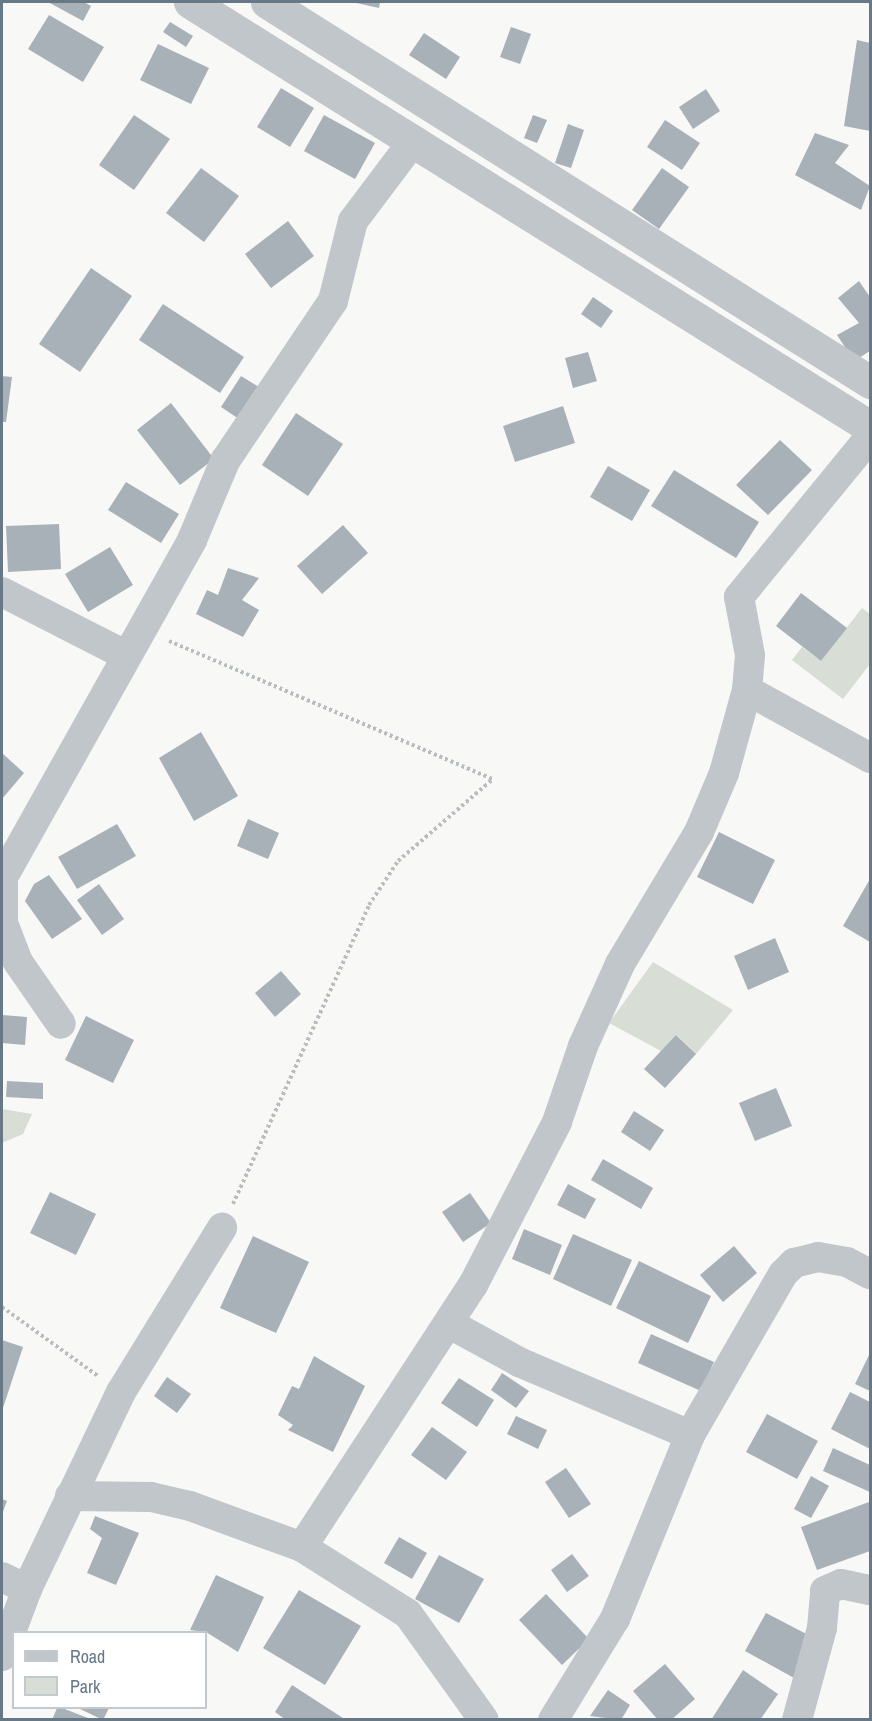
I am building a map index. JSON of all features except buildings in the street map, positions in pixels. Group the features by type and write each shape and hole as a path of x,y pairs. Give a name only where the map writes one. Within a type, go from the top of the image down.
{"street":[{"path":"190,2 414,140 870,428"},
{"path":"267,2 870,382"},
{"path":"62,1024 18,962 3,923 2,879 138,628 192,540 225,461 333,301 353,221 414,140"},
{"path":"302,1547 450,1324 557,1122 583,1046 620,964 699,832 724,772 747,690 750,655 737,601 870,437"},
{"path":"2,592 125,655"},
{"path":"747,690 870,758"},
{"path":"2,1656 14,1583 70,1496 121,1392 222,1228"},
{"path":"553,1719 615,1619 690,1435 794,1263 832,1258 870,1274"},
{"path":"450,1324 519,1362 690,1435"},
{"path":"70,1496 151,1497 190,1506 302,1547 408,1614 484,1719"},
{"path":"797,1719 822,1628 825,1591 841,1584 870,1590"}],"path":[{"path":"138,628 493,779 398,861 369,905 222,1228"},
{"path":"2,1307 121,1392"}],"green space":[{"path":"862,608 870,614 870,664 843,699 792,660 802,647 821,661"},
{"path":"653,962 733,1010 696,1054 677,1035 661,1051 609,1023"},
{"path":"2,1109 32,1114 23,1134 2,1143"}]}
